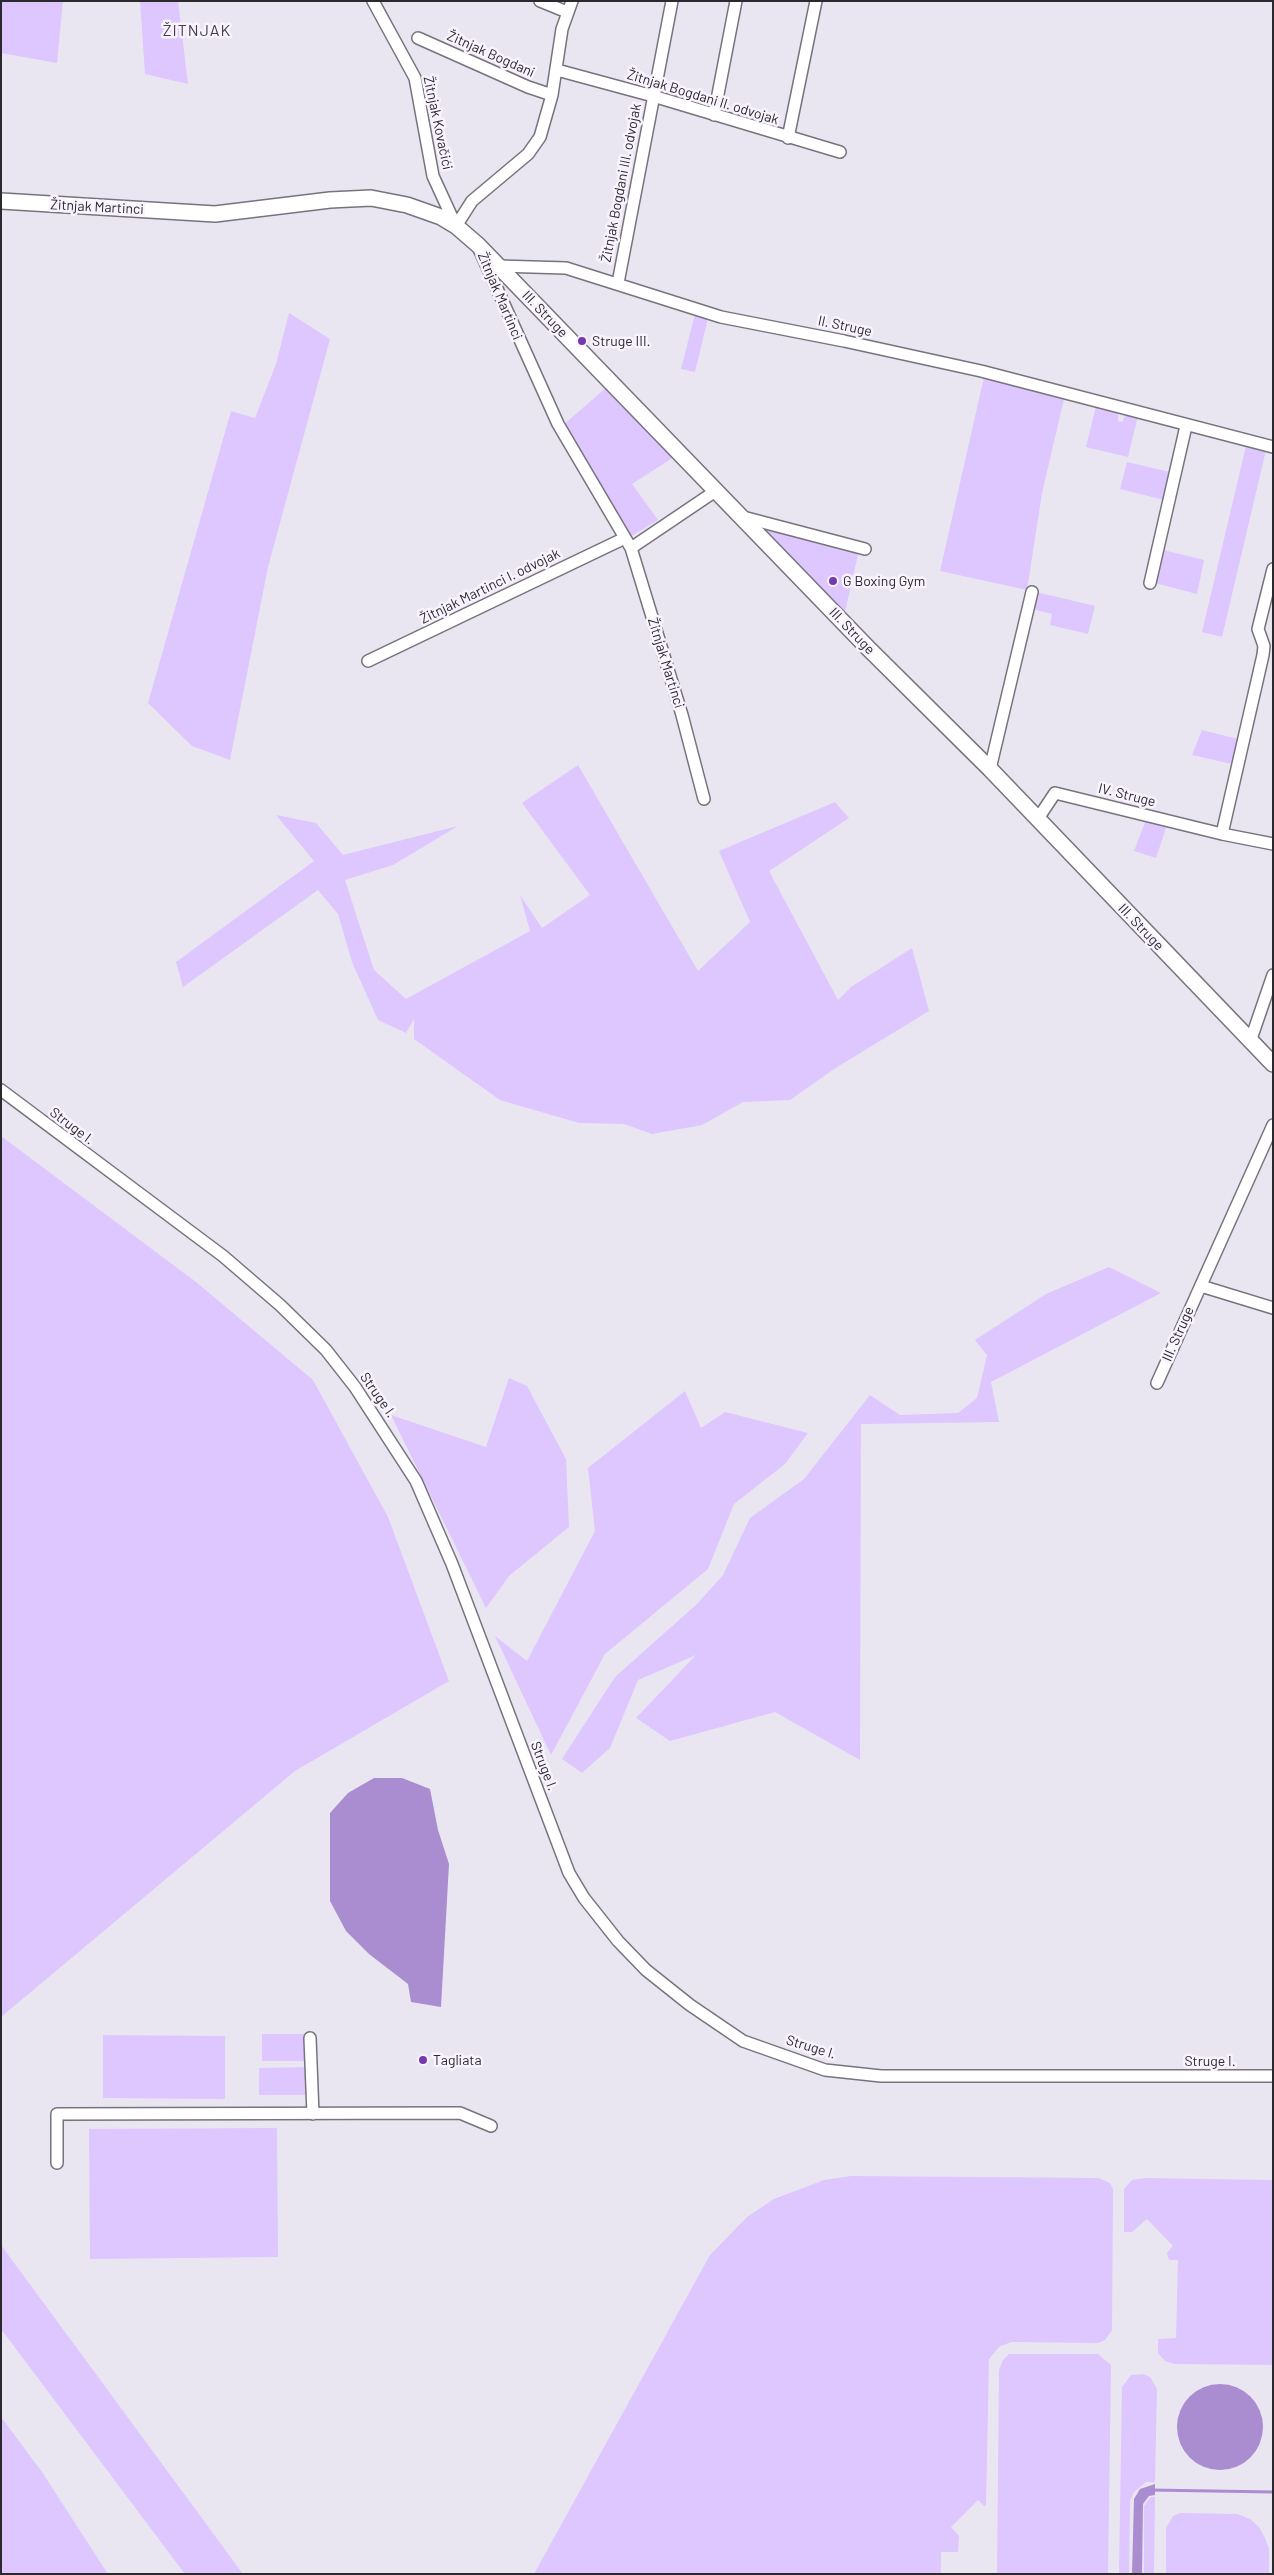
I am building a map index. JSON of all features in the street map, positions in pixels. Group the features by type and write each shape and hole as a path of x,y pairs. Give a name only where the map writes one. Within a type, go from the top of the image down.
{"street":[{"name":"Žitnjak Kovačići","path":"373,1 415,78 433,176 456,226"},
{"name":"Žitnjak Bogdani","path":"456,226 472,200 534,146 544,129 569,7 540,1"},
{"name":"Žitnjak Bogdani III. odvojak","path":"618,283 672,1"},
{"path":"714,115 736,1"},
{"path":"788,138 816,1"},
{"name":"Žitnjak Bogdani","path":"418,38 528,88 552,94"},
{"name":"Žitnjak Bogdani II. odvojak","path":"557,70 653,96 788,138 840,152"},
{"name":"Žitnjak Martinci","path":"1,201 215,214 330,200 371,198 408,205 441,217 456,226 478,245 558,424 628,543 682,715 704,799"},
{"name":"III. Struge","path":"478,245 742,518 990,770 1273,1064"},
{"name":"II. Struge","path":"498,266 566,268 721,317 844,340 981,371 1186,426 1273,447"},
{"path":"1150,583 1186,426"},
{"path":"628,543 717,490"},
{"path":"742,518 864,550"},
{"name":"Žitnjak Martinci I. odvojak","path":"368,661 628,543"},
{"path":"1222,834 1264,646 1258,629 1273,569"},
{"path":"990,770 1032,592"},
{"name":"IV. Struge","path":"1037,820 1055,793 1222,834 1273,844"},
{"path":"1250,1042 1273,975"},
{"name":"Struge I.","path":"1,1090 223,1256 280,1305 326,1350 355,1387 416,1481 452,1564 569,1873 584,1898 618,1941 646,1970 690,2005 742,2041 826,2070 881,2076 1273,2076"},
{"name":"III. Struge","path":"1157,1383 1273,1125"},
{"path":"1201,1286 1273,1308"},
{"path":"310,2038 313,2114"},
{"path":"57,2163 57,2114 460,2113 491,2126"}],"shaded area":[{"path":"1,1 63,1 57,63 1,53"},
{"path":"140,1 178,1 188,84 145,74"},
{"path":"289,313 330,339 268,567 230,760 192,746 148,703 231,411 255,418 276,364"},
{"path":"695,314 708,318 695,372 681,369"},
{"path":"984,377 1064,399 1042,493 1027,590 940,571"},
{"path":"608,386 674,457 632,484 658,520 630,537 562,426"},
{"path":"1096,406 1118,413 1118,421 1122,422 1125,416 1138,416 1128,457 1086,447"},
{"path":"1246,446 1266,450 1222,637 1202,632"},
{"path":"1127,462 1170,472 1164,500 1120,489"},
{"name":"G Boxing Gym","path":"769,525 859,550 845,612 765,531"},
{"path":"1163,550 1204,560 1197,594 1155,583"},
{"path":"1036,592 1095,606 1088,634 1050,625 1052,614 1032,609"},
{"path":"1202,730 1242,740 1236,765 1192,755"},
{"path":"578,765 698,971 750,922 719,851 835,802 849,818 769,871 838,1000 851,987 912,948 929,1011 834,1069 790,1100 743,1102 702,1125 652,1134 624,1124 579,1123 500,1100 414,1039 414,1019 406,1033 378,1020 352,962 338,914 318,890 183,987 176,962 314,861 276,815 316,823 343,855 458,826 393,865 345,880 374,970 406,999 530,931 520,895 542,928 590,895 522,803"},
{"path":"1146,820 1167,825 1156,858 1134,851"},
{"path":"1,1136 196,1282 313,1380 388,1517 449,1681 295,1771 1,2017"},
{"path":"1109,1267 1161,1293 991,1382 999,1422 861,1424 860,1760 775,1712 670,1741 636,1718 696,1655 638,1680 610,1748 582,1773 562,1759 615,1677 697,1604 723,1575 750,1518 804,1479 870,1395 900,1415 958,1413 977,1398 987,1355 975,1340 1046,1294"},
{"path":"509,1378 527,1386 566,1459 569,1527 509,1576 486,1608 391,1415 486,1447"},
{"path":"685,1391 701,1428 725,1412 808,1433 785,1464 734,1504 708,1569 605,1654 551,1755 495,1636 527,1661 595,1531 588,1468"},
{"path":"374,1778 402,1778 430,1789 438,1830 449,1864 441,2007 411,2002 408,1984 369,1954 346,1931 330,1901 330,1813 348,1793"},
{"path":"262,2034 307,2034 307,2061 262,2061"},
{"path":"103,2035 225,2036 225,2099 103,2098"},
{"path":"309,2067 309,2095 259,2095 259,2068"},
{"path":"277,2128 278,2257 90,2259 89,2129"},
{"path":"851,2176 1099,2178 1110,2183 1113,2189 1112,2330 1105,2340 1098,2343 1011,2342 999,2347 989,2359 986,2505 984,2506 978,2500 951,2527 959,2536 958,2552 941,2552 941,2574 534,2574 710,2255 747,2217 774,2199 824,2180"},
{"path":"1145,2178 1273,2180 1273,2365 1174,2364 1165,2361 1158,2353 1158,2339 1176,2338 1178,2260 1169,2260 1167,2253 1173,2246 1147,2219 1132,2232 1124,2232 1124,2189 1132,2180"},
{"path":"1,2245 243,2574 185,2574 1,2329"},
{"path":"1009,2354 1098,2354 1111,2365 1108,2574 997,2574 999,2370 1003,2360"},
{"path":"1143,2374 1150,2377 1157,2389 1155,2482 1146,2482 1134,2492 1130,2501 1129,2574 1119,2574 1122,2387 1131,2375"},
{"path":"1220,2384 1236,2387 1244,2391 1256,2403 1260,2411 1263,2427 1260,2443 1256,2451 1244,2463 1236,2467 1220,2470 1204,2467 1196,2463 1184,2451 1180,2443 1177,2427 1180,2411 1184,2403 1196,2391 1204,2387"},
{"path":"1,2417 42,2472 108,2574 1,2574"},
{"path":"1155,2484 1155,2495 1149,2496 1143,2504 1142,2574 1132,2574 1134,2499 1140,2489"},
{"path":"1151,2497 1155,2497 1154,2574 1144,2574 1144,2506"},
{"path":"1180,2513 1237,2514 1250,2519 1259,2527 1269,2549 1269,2574 1166,2574 1166,2528 1173,2516"}],"waterway":[{"path":"1151,2490 1273,2492"}],"place":[{"name":"Struge III.","path":"582,341"},
{"name":"G Boxing Gym","path":"833,581"},
{"name":"Tagliata","path":"423,2060"}],"district":[{"name":"ŽITNJAK","path":"197,31"}]}
